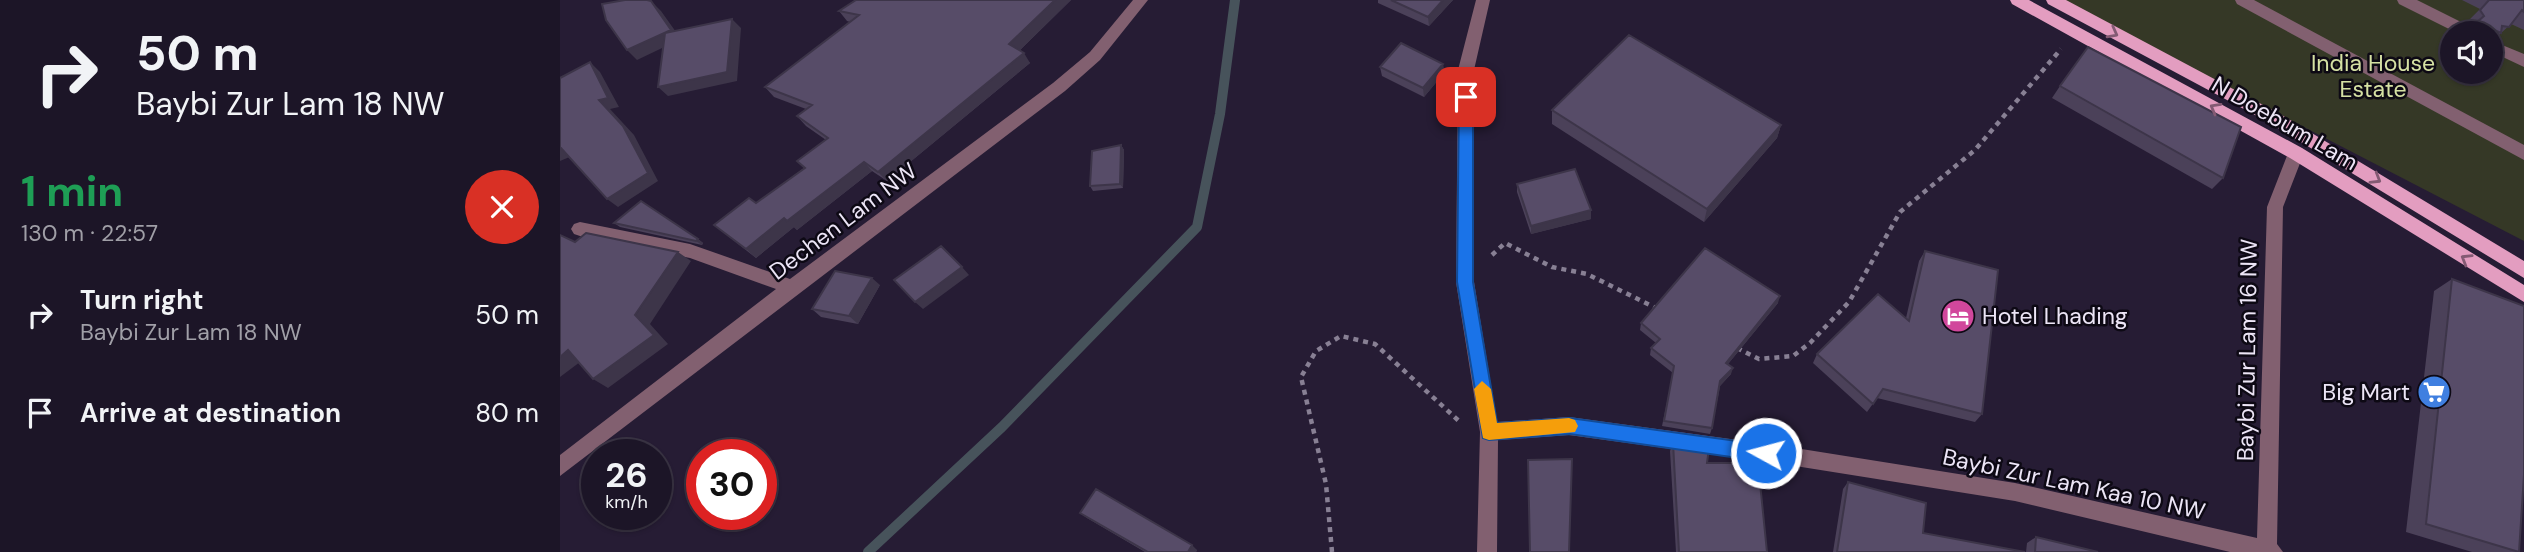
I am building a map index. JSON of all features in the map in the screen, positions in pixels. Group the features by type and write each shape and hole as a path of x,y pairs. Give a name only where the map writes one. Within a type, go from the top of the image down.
{"main road":[{"name":"N Doebum Lam","path":"2017,0 2296,153 2524,294"},
{"path":"2053,0 2274,118 2524,270"}],"street":[{"name":"Dechen Lam NW","path":"560,467 792,287 1059,87 1095,56 1141,0"},
{"path":"1483,0 1466,70 1465,282 1489,432 1487,552"},
{"path":"2242,0 2524,153"},
{"path":"2404,0 2446,21"},
{"path":"2503,50 2524,61"},
{"name":"Baybi Zur Lam 16 NW","path":"2269,551 2275,207 2296,153"},
{"path":"580,229 690,251 792,287"},
{"name":"Baybi Zur Lam Kaa 10 NW","path":"1489,432 1570,426 1789,456 2015,492 2269,551"}],"path":[{"path":"1734,347 1759,359 1793,356 1810,343 1849,302 1900,212 1975,150 2067,42 2077,34"},
{"path":"1465,282 1505,243 1526,251 1552,267 1587,274 1673,317"},
{"path":"1332,552 1326,484 1301,377 1316,351 1341,336 1375,344 1464,426 1489,432"}],"green space":[{"name":"India House Estate","path":"2060,0 2524,0 2524,241"}],"building":[{"path":"625,0 651,1 671,30 627,50 606,20 602,4"},
{"path":"856,0 1055,0 1009,44 1024,53 878,172 864,162 787,221 784,218 746,249 714,225 749,198 756,203 805,168 797,161 828,138 797,116 812,105 765,87 859,15 839,11"},
{"path":"1391,0 1443,0 1428,17"},
{"path":"2489,0 2524,0 2524,12 2522,10 2509,27 2503,26 2503,21 2478,21 2484,16 2480,10"},
{"path":"732,19 727,72 658,87 665,33"},
{"path":"1629,35 1781,125 1707,209 1552,110"},
{"path":"1401,43 1443,64 1423,88 1380,67"},
{"path":"2088,47 2241,127 2223,178 2060,86"},
{"path":"590,62 608,98 599,100 623,126 648,173 607,199 560,147 560,78"},
{"path":"1121,145 1120,184 1090,186 1092,151"},
{"path":"1575,169 1591,210 1531,226 1517,184"},
{"path":"641,201 698,239 696,241 614,223"},
{"path":"586,233 678,252 635,315 654,335 593,379 568,350 560,357 560,235 575,242"},
{"path":"941,246 962,267 915,302 894,280"},
{"path":"1705,248 1780,296 1726,363 1733,368 1720,381 1712,428 1664,421 1674,366 1651,348 1660,339 1641,323"},
{"path":"1925,251 1998,270 1982,414 1883,389 1873,404 1817,354 1878,294 1909,321"},
{"path":"835,271 872,278 849,316 812,309"},
{"path":"2452,279 2524,306 2524,475 2519,552 2426,524"},
{"path":"1673,443 1709,448 1707,463 1758,463 1767,552 1679,552"},
{"path":"1572,459 1569,552 1530,552 1528,460"},
{"path":"1848,482 1926,503 1923,533 2025,552 1837,552"},
{"path":"1096,489 1192,545 1188,552 1148,552 1080,513"},
{"path":"2036,537 2098,552 2035,552"}],"waterway":[{"path":"868,552 1002,427 1197,227 1220,114 1235,0"}],"slow traffic":[{"path":"1482,389 1489,432 1569,426"}],"place":[{"name":"Hotel Lhading","path":"1958,316"},
{"name":"Big Mart","path":"2434,392"}],"route":[{"path":"1466,97 1465,282 1489,432 1570,426 1766,453"}]}
